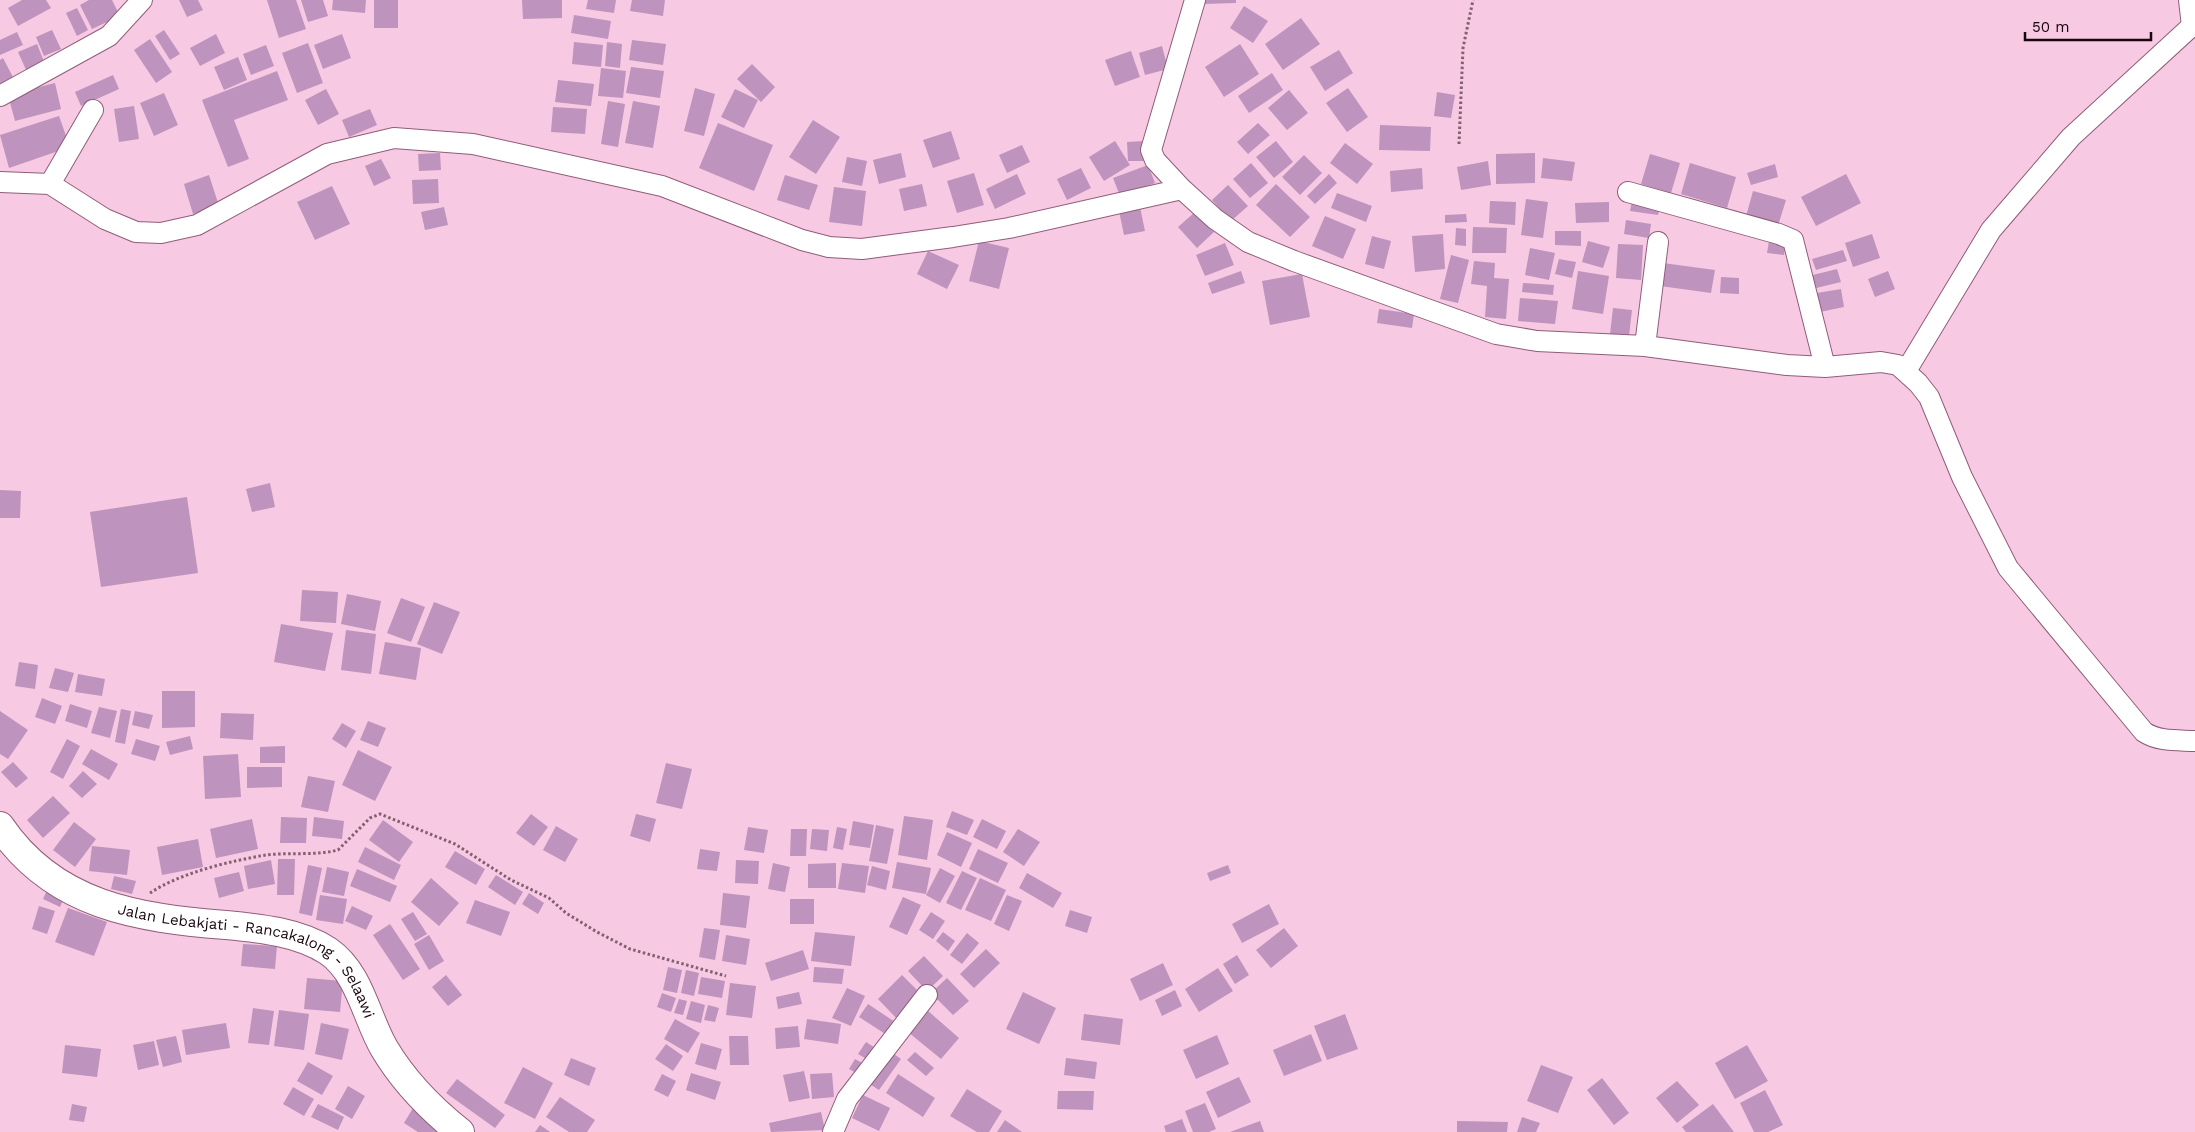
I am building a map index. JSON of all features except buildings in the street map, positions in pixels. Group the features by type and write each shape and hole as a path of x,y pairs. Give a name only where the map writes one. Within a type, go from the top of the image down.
{"main road":[{"name":"Jalan Lebakjati - Rancakalong - Selaawi","path":"0,826 24,856 46,874 67,888 126,912 169,921 271,931 327,950 346,968 391,1059 426,1102 460,1132"}],"street":[{"path":"0,96 109,36 142,0"},
{"path":"1195,0 1152,150 1156,160 1182,189 1215,219 1248,242 1459,322 1496,334 1536,341 1645,346 1762,363 1825,367 1881,362 1898,365 1906,371 1929,397 1962,477 2008,568 2144,732 2166,740 2195,741"},
{"path":"1906,371 1991,230 2072,137 2194,24 2189,0"},
{"path":"50,184 94,110"},
{"path":"0,182 50,184 105,219 136,232 161,233 196,225 327,154 394,138 473,144 662,186 802,240 829,247 862,249 1000,229 1182,189"},
{"path":"1628,192 1779,234 1794,240 1825,367"},
{"path":"1645,346 1658,242"},
{"path":"833,1132 847,1099 927,995"}],"path":[{"path":"1459,144 1463,48 1473,0"},
{"path":"126,912 168,882 212,868 266,855 338,850 370,818 380,814 455,844 511,880 549,898 566,913 589,927 630,949 726,976"}]}
